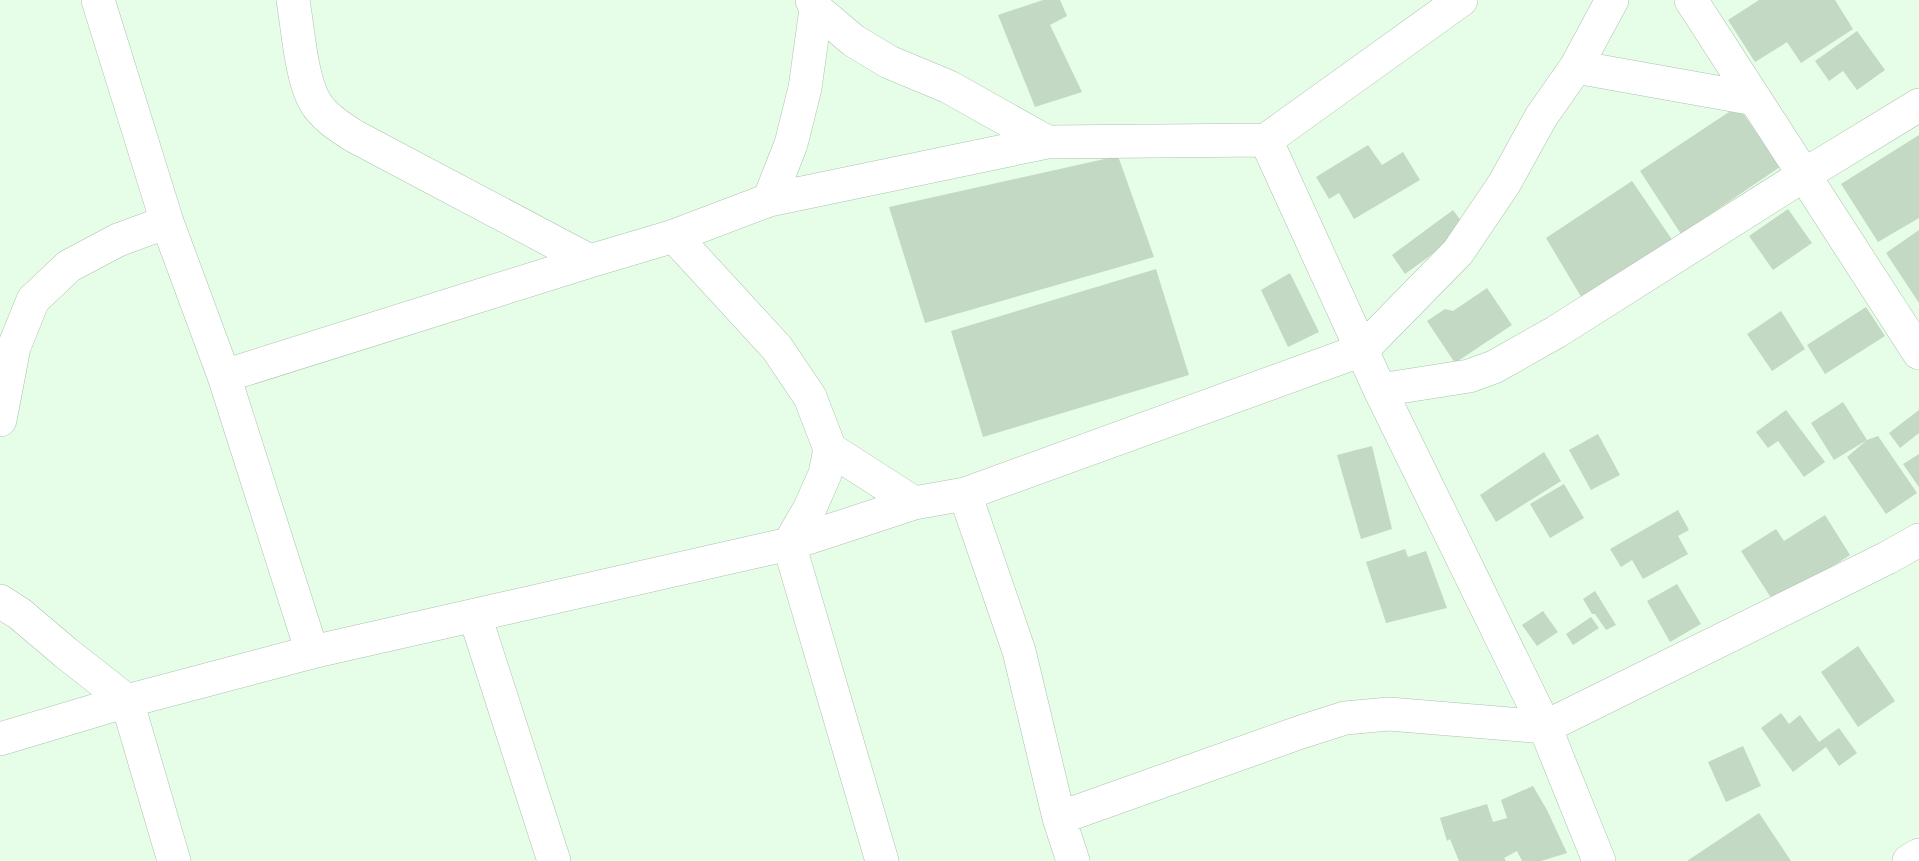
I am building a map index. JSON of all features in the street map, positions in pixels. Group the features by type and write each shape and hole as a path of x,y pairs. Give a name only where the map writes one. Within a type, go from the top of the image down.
{"street":[{"path":"98,0 167,222 224,376 312,652"},
{"path":"293,0 307,79 315,102 332,121 354,136 590,261"},
{"path":"224,376 674,236 769,200 1047,142 1266,140 1461,0"},
{"path":"0,739 127,701 312,652 789,544 914,503 965,494 1362,350 1458,252 1504,184 1541,117 1576,67 1612,0"},
{"path":"1691,0 1919,352"},
{"path":"814,5 854,41 889,62 949,87 1047,142"},
{"path":"769,200 791,144 805,88 814,5"},
{"path":"1576,67 1755,99"},
{"path":"1380,390 1469,376 1494,367 1556,332 1919,105"},
{"path":"1266,140 1380,390 1545,727 1599,861"},
{"path":"0,420 14,347 33,300 69,266 118,240 167,222"},
{"path":"674,236 777,348 810,397 830,449 825,474 810,508 789,544 882,861"},
{"path":"830,449 914,503"},
{"path":"965,494 1019,651 1059,818 1073,861"},
{"path":"1059,818 1345,718 1389,714 1545,727 1919,540"},
{"path":"0,601 20,614 127,701 174,861"},
{"path":"475,616 554,861"},
{"path":"1909,861 1919,855"}],"building":[{"path":"1043,0 1060,0 1067,16 1050,25 1082,92 1035,107 998,15"},
{"path":"1759,0 1835,0 1853,29 1801,63 1787,42 1755,62 1728,20"},
{"path":"1857,31 1885,70 1857,90 1843,71 1829,81 1815,61"},
{"path":"1738,106 1780,167 1681,234 1640,171"},
{"path":"1919,135 1919,218 1878,242 1841,184"},
{"path":"1368,145 1382,165 1403,152 1420,180 1354,219 1339,193 1329,199 1316,177"},
{"path":"1118,156 1154,257 925,323 889,207"},
{"path":"1632,181 1673,241 1583,300 1546,238"},
{"path":"1788,209 1812,243 1773,270 1749,236"},
{"path":"1453,210 1467,229 1405,274 1392,255"},
{"path":"1919,230 1919,303 1886,253"},
{"path":"1156,269 1189,375 983,437 951,331"},
{"path":"1290,273 1319,332 1288,347 1261,290"},
{"path":"1487,288 1512,325 1455,363 1427,321 1445,309 1453,311"},
{"path":"1866,307 1885,336 1825,374 1807,345"},
{"path":"1781,311 1805,349 1772,371 1747,334"},
{"path":"1843,402 1867,440 1834,460 1811,423"},
{"path":"1786,410 1825,462 1804,477 1778,441 1768,448 1756,432"},
{"path":"1919,410 1919,433 1900,448 1889,433"},
{"path":"1598,434 1620,475 1591,490 1569,450"},
{"path":"1878,436 1917,493 1886,514 1847,457 1867,440"},
{"path":"1372,446 1392,529 1361,539 1337,455"},
{"path":"1544,452 1561,481 1496,522 1480,495"},
{"path":"1919,454 1919,487 1903,464"},
{"path":"1564,484 1584,518 1550,538 1530,504"},
{"path":"1678,510 1689,530 1678,536 1688,554 1643,579 1632,560 1621,567 1610,549"},
{"path":"1825,515 1850,555 1775,604 1741,551 1776,529 1784,541"},
{"path":"1405,549 1408,557 1426,551 1447,608 1386,623 1366,562"},
{"path":"1677,584 1701,624 1670,642 1647,601"},
{"path":"1595,591 1616,625 1606,630 1583,599"},
{"path":"1543,611 1558,632 1537,646 1522,625"},
{"path":"1591,617 1599,628 1573,645 1566,634"},
{"path":"1858,646 1895,701 1858,727 1821,672"},
{"path":"1781,713 1789,724 1800,715 1819,742 1839,728 1857,753 1839,766 1826,747 1793,772 1761,728"},
{"path":"1743,746 1761,786 1726,802 1708,762"},
{"path":"1533,786 1567,853 1541,861 1522,861 1517,851 1504,858 1506,861 1459,861 1450,839 1447,841 1440,818 1487,804 1493,822 1507,818 1501,800"},
{"path":"1759,813 1791,861 1687,861"}]}
